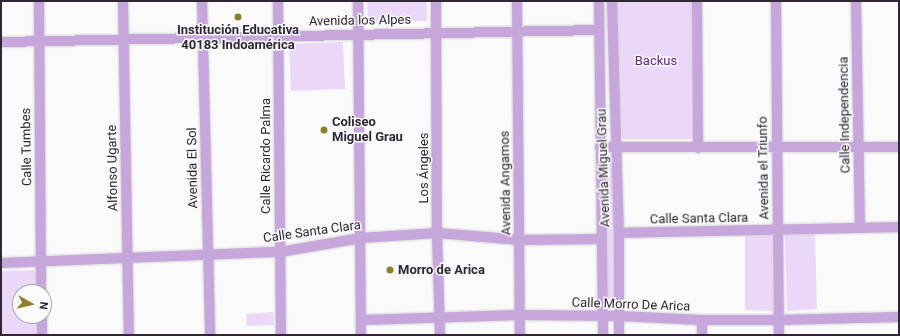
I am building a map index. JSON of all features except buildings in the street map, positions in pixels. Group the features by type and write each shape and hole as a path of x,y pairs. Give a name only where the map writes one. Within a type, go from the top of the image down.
{"street":[{"name":"Calle Tumbes","path":"39,1 41,284"},
{"name":"Alfonso Ugarte","path":"123,1 129,335"},
{"name":"Avenida El Sol","path":"202,1 210,335"},
{"name":"Calle Ricardo Palma","path":"278,1 281,335"},
{"path":"358,1 362,335"},
{"name":"Los Ángeles","path":"436,1 437,233 440,335"},
{"name":"Avenida Angamos","path":"516,1 520,335"},
{"name":"Avenida Miguel Grau","path":"599,1 603,335"},
{"name":"Avenida Miguel Grau","path":"612,1 619,234 619,335"},
{"path":"696,1 698,148"},
{"name":"Avenida el Triunfo","path":"776,1 779,335"},
{"name":"Calle Independencia","path":"856,1 860,228"},
{"name":"Avenida los Alpes","path":"1,42 599,30"},
{"path":"600,147 899,147"},
{"name":"Calle Santa Clara","path":"619,234 899,227"},
{"name":"Calle Santa Clara","path":"1,263 280,252 361,238 437,233 520,240 602,239"},
{"name":"Calle Morro De Arica","path":"361,320 520,315 619,316 702,320 899,317"},
{"path":"702,320 702,335"},
{"path":"42,324 42,335"}],"green space":[{"path":"367,1 427,1 427,21 368,22"},
{"name":"Backus","path":"616,1 692,1 695,139 622,139"},
{"path":"343,42 345,89 291,91 289,44"},
{"path":"604,161 612,161 616,298 607,299"},
{"path":"785,233 815,233 817,309 787,311"},
{"path":"745,235 772,235 773,311 745,310"},
{"path":"37,270 37,284 12,284 12,324 37,324 37,335 1,335 1,271"},
{"path":"273,312 274,325 247,326 246,314"}],"place":[{"name":"Institución Educativa 40183 Indoamérica","path":"238,17"},
{"name":"Coliseo Miguel Grau","path":"324,130"},
{"name":"Morro de Arica","path":"390,270"}]}
